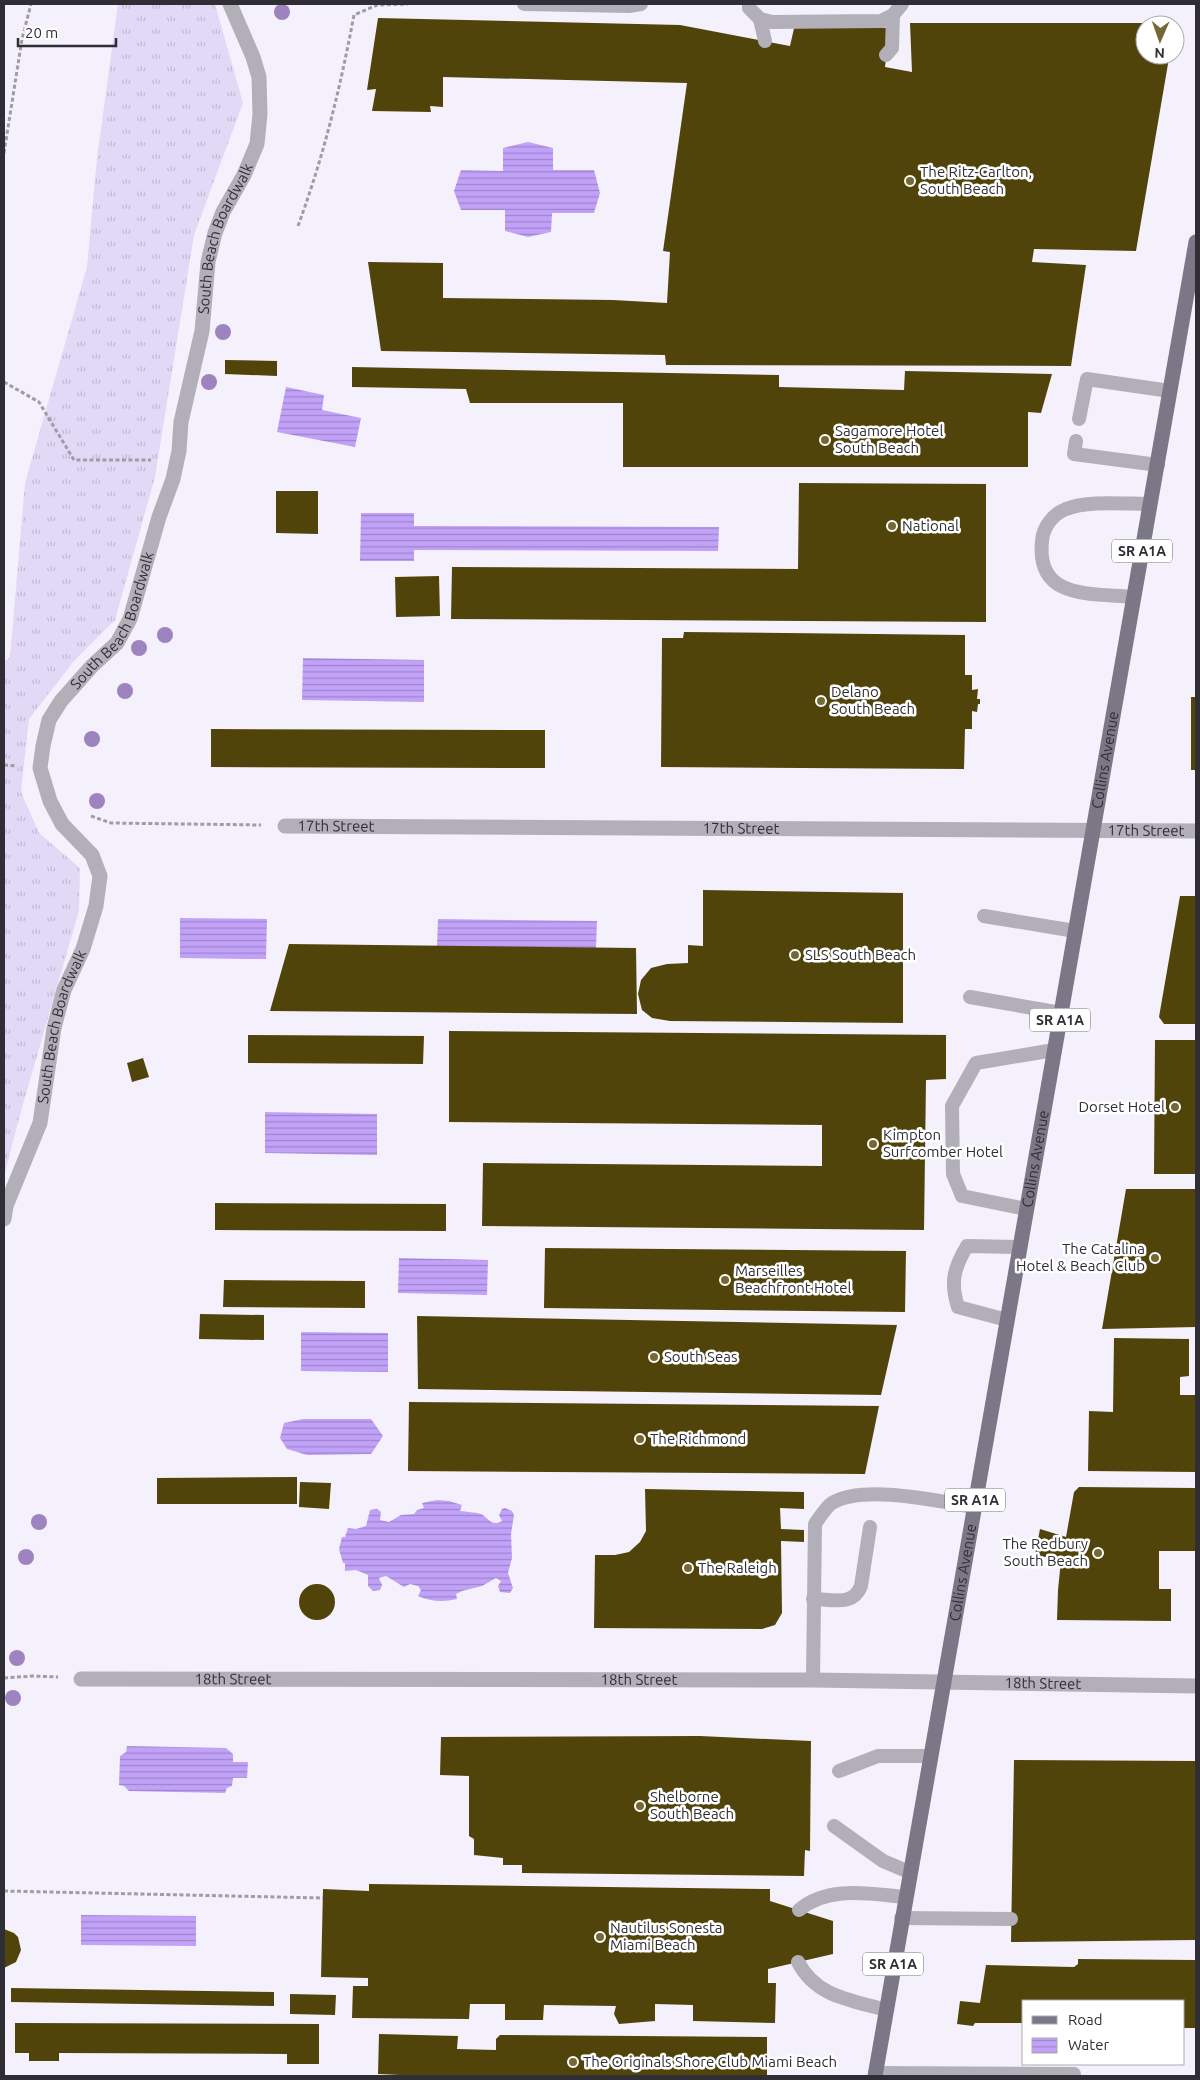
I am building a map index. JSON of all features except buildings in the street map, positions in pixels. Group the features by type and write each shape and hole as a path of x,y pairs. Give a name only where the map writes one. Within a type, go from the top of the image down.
{"main road":[{"name":"Collins Avenue","path":"875,2074 942,1681 1196,242"}],"street":[{"name":"South Beach Boardwalk","path":"4,1218 6,1206 40,1123 54,1028 64,990 83,949 96,906 100,876 92,855 62,824 50,801 40,768 43,746 50,720 61,701 92,666 117,643 130,619 159,517 174,479 181,422 202,331 208,262 215,232 223,212 244,175 257,144 260,114 259,77 253,57 230,4"},
{"name":"17th Street","path":"285,826 1196,831"},
{"name":"18th Street","path":"81,1679 813,1680 1196,1686"}],"lane":[{"path":"524,4 629,6 641,4"},
{"path":"749,4 749,8 760,19 772,22 881,21 898,9"},
{"path":"886,55 892,48 898,9"},
{"path":"760,19 765,42"},
{"path":"1079,419 1087,379 1170,391"},
{"path":"1076,441 1074,454 1158,465"},
{"path":"1134,597 1074,591 1057,585 1050,579 1043,567 1041,554 1042,537 1052,517 1066,509 1082,504 1150,504"},
{"path":"984,916 1075,931"},
{"path":"970,997 1061,1013"},
{"path":"1026,1209 962,1196 953,1174 952,1106 976,1063 1054,1050"},
{"path":"1007,1320 958,1307 952,1290 959,1261 968,1246 1020,1247"},
{"path":"813,1680 815,1524 831,1504 856,1494 908,1497 974,1507"},
{"path":"813,1598 850,1600 858,1595 870,1527"},
{"path":"840,1771 878,1756 930,1756"},
{"path":"834,1826 883,1861 909,1872"},
{"path":"799,1910 809,1902 824,1896 848,1893 905,1897"},
{"path":"901,1918 1011,1919"},
{"path":"798,1962 805,1975 818,1987 835,1996 886,2010"},
{"path":"875,2074 1074,2074"}],"path":[{"path":"4,153 22,40 31,4"},
{"path":"298,226 314,183 339,93 354,15 377,5 408,4"},
{"path":"4,382 39,402 74,460 177,460"},
{"path":"50,801 111,823 238,824"},
{"path":"4,1678 33,1676"},
{"path":"4,1891 323,1898"}],"green space":[{"path":"118,4 215,4 243,103 194,235 155,477 115,620 74,661 29,719 21,792 39,833 80,868 79,911 4,1176 4,662 10,657 25,483 87,267 97,158"}],"water":[{"path":"528,142 553,148 553,170 594,170 600,193 594,213 552,213 551,232 528,237 505,231 505,210 461,210 454,191 461,170 503,171 503,148"},
{"path":"286,387 324,395 322,410 361,418 355,447 277,432"},
{"path":"361,513 414,513 414,526 719,527 718,551 414,550 414,561 360,561"},
{"path":"303,658 424,660 424,702 302,700"},
{"path":"180,918 267,919 266,959 180,958"},
{"path":"438,919 597,921 596,948 437,947"},
{"path":"265,1112 377,1114 377,1155 265,1153"},
{"path":"399,1258 488,1260 487,1295 398,1293"},
{"path":"301,1332 388,1333 388,1372 301,1371"},
{"path":"303,1419 371,1419 383,1436 371,1454 307,1455 287,1449 280,1438 284,1423"},
{"path":"437,1500 462,1505 460,1511 481,1514 495,1523 502,1521 499,1515 502,1509 505,1508 512,1511 514,1515 511,1534 512,1558 508,1573 513,1588 510,1593 500,1592 498,1586 501,1581 496,1578 482,1586 456,1594 457,1599 433,1600 418,1596 421,1590 418,1586 410,1584 404,1587 386,1576 379,1578 382,1585 380,1590 373,1591 368,1586 368,1575 356,1570 345,1571 345,1563 343,1563 339,1549 342,1537 345,1537 348,1528 356,1529 366,1526 370,1510 377,1509 381,1512 380,1520 389,1522 401,1515 414,1514 417,1510 424,1508 422,1503"},
{"path":"127,1746 226,1748 233,1754 233,1762 248,1762 247,1778 233,1778 232,1786 227,1788 225,1793 129,1791 124,1786 119,1785 120,1756 126,1752"},
{"path":"81,1915 196,1916 196,1946 81,1945"}],"place":[{"name":"The Ritz-Carlton, South Beach","path":"910,181"},
{"name":"Sagamore Hotel South Beach","path":"825,440"},
{"name":"National","path":"892,526"},
{"name":"Delano South Beach","path":"821,701"},
{"name":"SLS South Beach","path":"795,955"},
{"name":"Dorset Hotel","path":"1175,1107"},
{"name":"Kimpton Surfcomber Hotel","path":"873,1144"},
{"name":"The Catalina Hotel & Beach Club","path":"1155,1258"},
{"name":"Marseilles Beachfront Hotel","path":"725,1280"},
{"name":"South Seas","path":"654,1357"},
{"name":"The Richmond","path":"640,1439"},
{"name":"The Redbury South Beach","path":"1098,1553"},
{"name":"The Raleigh","path":"688,1568"},
{"name":"Shelborne South Beach","path":"640,1806"},
{"name":"Nautilus Sonesta Miami Beach","path":"600,1937"},
{"name":"The Originals Shore Club Miami Beach","path":"573,2062"}]}
